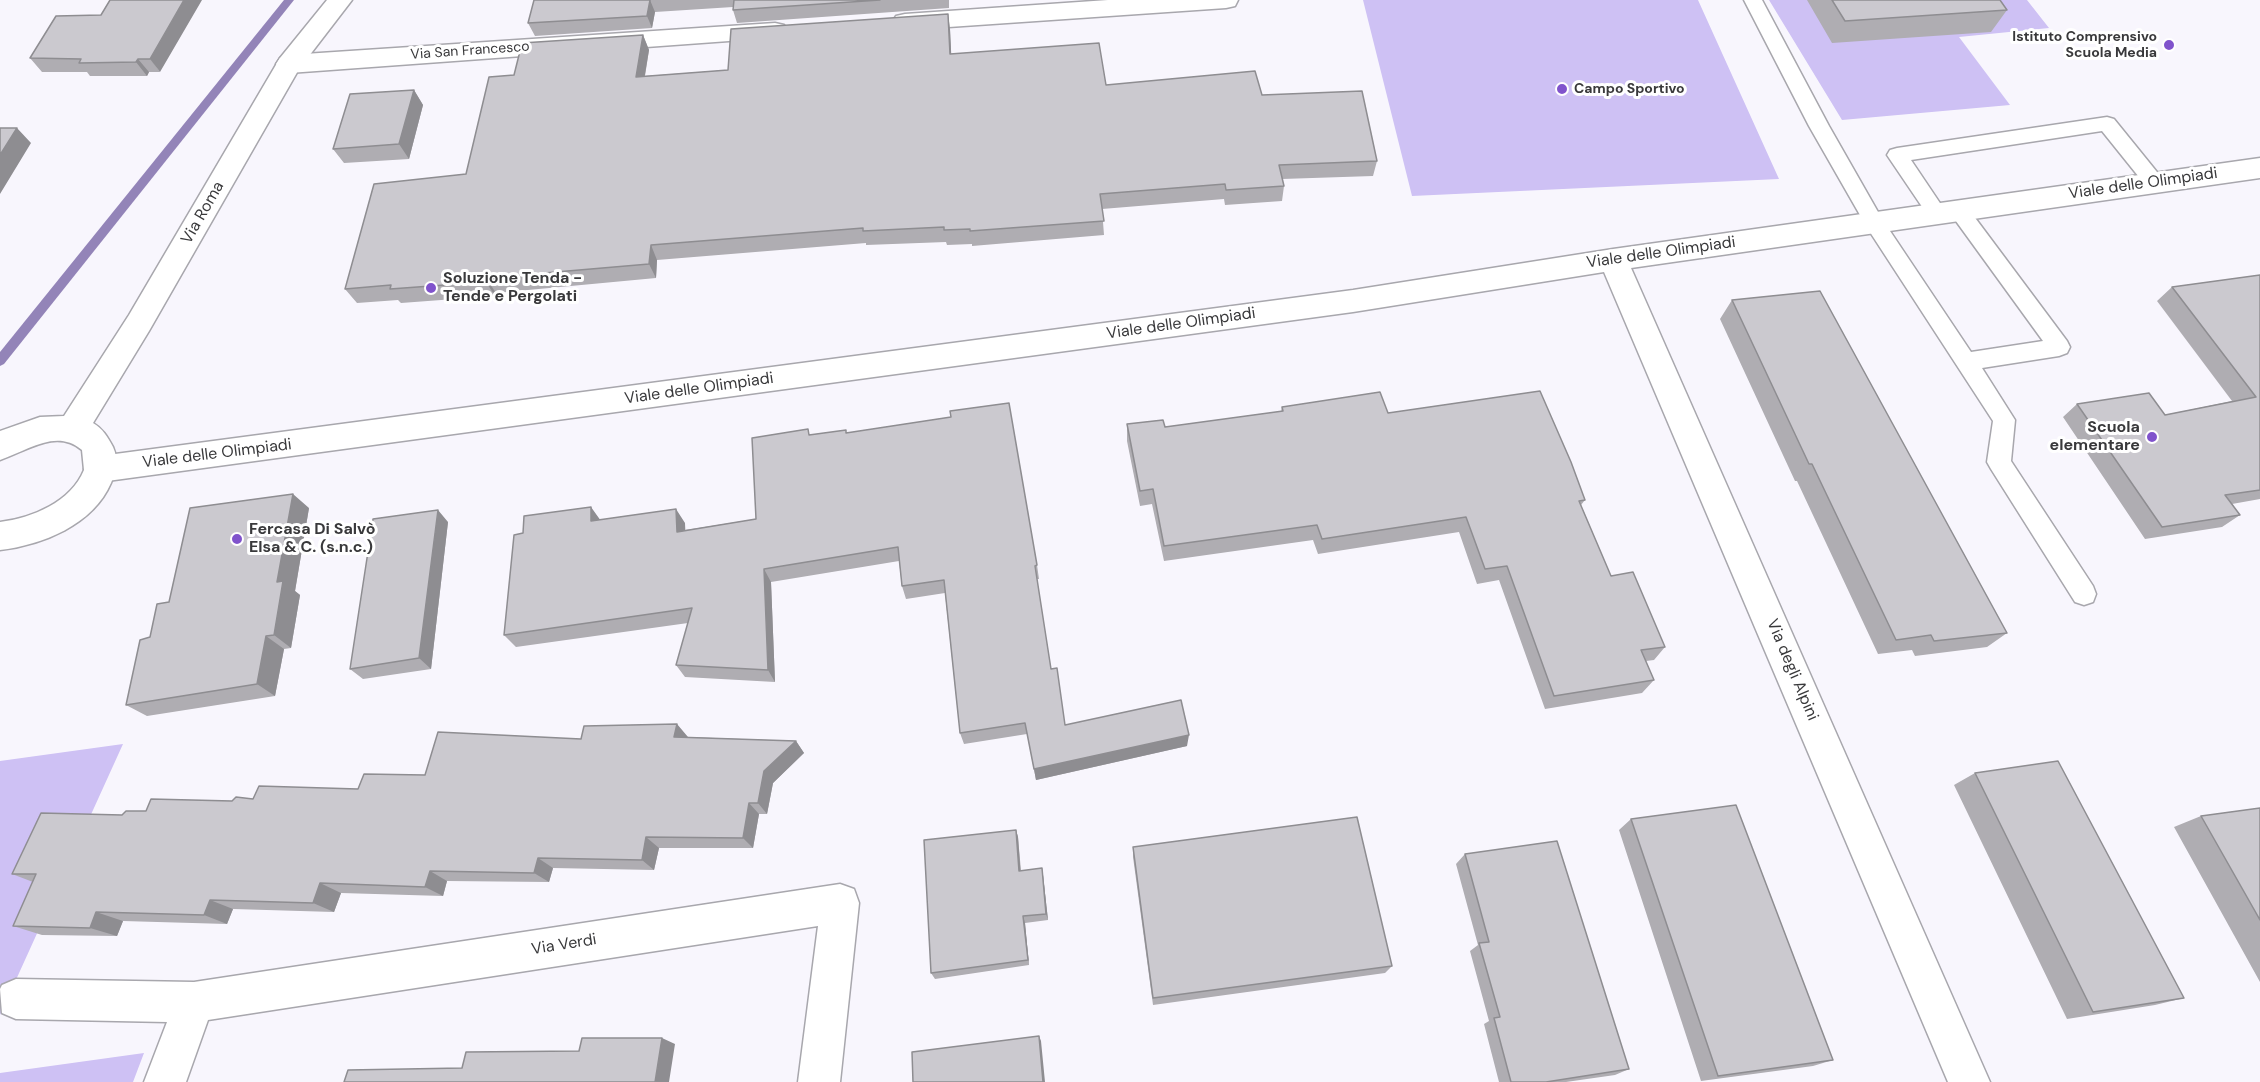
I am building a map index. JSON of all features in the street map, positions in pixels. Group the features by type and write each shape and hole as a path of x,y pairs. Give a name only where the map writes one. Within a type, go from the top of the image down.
{"street":[{"name":"Via Roma","path":"72,429 139,323 289,64 340,0"},
{"path":"880,24 1226,0"},
{"name":"Via San Francesco","path":"289,64 797,29"},
{"name":"Viale delle Olimpiadi","path":"100,469 1329,304 1614,260 2260,168"},
{"name":"Via degli Alpini","path":"1614,260 1969,1082"},
{"path":"0,447 28,433 51,428 72,429 86,434 95,443 100,455 100,469 92,487 77,504 58,519 4,542"},
{"name":"Via Verdi","path":"194,1002 840,903 819,1082"},
{"path":"16,999 194,1002 165,1082"}],"lane":[{"path":"1753,0 1819,126 1875,224 2004,420 1999,462 2084,594"},
{"path":"1966,362 2059,347 1897,155 2107,124 2154,183"}],"shaded area":[{"name":"Campo Sportivo","path":"1363,0 1698,0 1779,179 1412,196"},
{"path":"1769,0 2027,0 2049,28 1959,37 2010,105 1842,120"},
{"path":"123,744 0,1015 0,761"},
{"path":"144,1053 133,1082 0,1082 0,1073"}],"building":[{"path":"110,0 184,0 150,59 138,59 136,62 79,63 81,59 30,58 56,16 101,15"},
{"path":"534,0 650,0 647,16 528,23"},
{"path":"734,0 880,0 733,10"},
{"path":"1832,0 2000,0 2007,10 1845,21"},
{"path":"948,14 950,54 1099,43 1106,85 1255,71 1262,95 1362,91 1377,161 1279,165 1284,186 1226,190 1225,184 1100,194 1104,221 970,231 970,229 944,230 944,227 863,231 863,228 651,245 649,264 486,278 486,282 390,289 391,285 345,289 374,184 466,174 489,77 514,75 522,43 643,35 636,77 728,70 731,29"},
{"path":"414,90 399,144 333,149 350,94"},
{"path":"0,128 17,128 0,155"},
{"path":"2260,275 2260,490 2225,495 2240,515 2162,527 2077,404 2149,393 2165,415 2256,397 2172,287"},
{"path":"1820,291 2007,633 1934,641 1931,635 1896,640 1812,464 1809,464 1732,300"},
{"path":"1540,391 1571,462 1585,500 1579,501 1611,576 1633,572 1665,647 1641,650 1654,680 1554,696 1507,566 1485,569 1466,517 1322,539 1317,525 1164,546 1153,489 1140,491 1127,424 1163,420 1165,427 1283,411 1282,407 1380,392 1388,413"},
{"path":"1009,403 1037,565 1035,566 1051,669 1057,668 1065,725 1181,700 1189,735 1034,769 1025,723 960,733 944,580 902,586 898,547 764,569 768,670 676,665 692,608 504,635 514,535 523,533 524,516 591,507 591,521 676,509 677,532 756,519 752,438 808,429 809,435 846,430 846,433 951,417 950,411"},
{"path":"293,494 277,582 283,581 274,635 266,636 257,684 126,705 140,640 150,637 157,604 169,602 190,508"},
{"path":"438,510 419,658 350,669 373,519"},
{"path":"677,724 674,737 796,741 764,771 758,803 749,803 743,838 646,837 642,860 538,858 534,873 430,871 425,887 320,883 313,903 210,900 204,915 96,912 90,928 13,926 36,874 12,874 41,813 122,815 126,811 146,811 151,799 232,801 236,797 253,799 259,786 358,789 364,774 425,775 438,732 581,739 584,726"},
{"path":"2058,761 2184,998 2093,1012 1975,773"},
{"path":"1736,805 1833,1060 1718,1076 1631,819"},
{"path":"2260,808 2260,920 2201,816"},
{"path":"1357,817 1392,966 1153,998 1133,847"},
{"path":"1016,830 1019,871 1042,868 1046,914 1023,916 1028,960 931,973 924,840"},
{"path":"1557,841 1629,1069 1546,1082 1511,1082 1494,1018 1500,1017 1479,943 1489,942 1465,854"},
{"path":"1039,1036 1043,1082 913,1082 912,1052"},
{"path":"582,1038 662,1038 655,1082 344,1082 348,1070 462,1068 466,1052 579,1051"}],"waterway":[{"path":"0,361 289,0"}],"place":[{"name":"Istituto Comprensivo Scuola Media","path":"2169,45"},
{"name":"Campo Sportivo","path":"1562,89"},
{"name":"Soluzione Tenda - Tende e Pergolati","path":"431,288"},
{"name":"Scuola elementare","path":"2152,437"},
{"name":"Fercasa Di Salvò Elsa & C. (s.n.c.)","path":"237,539"}]}
